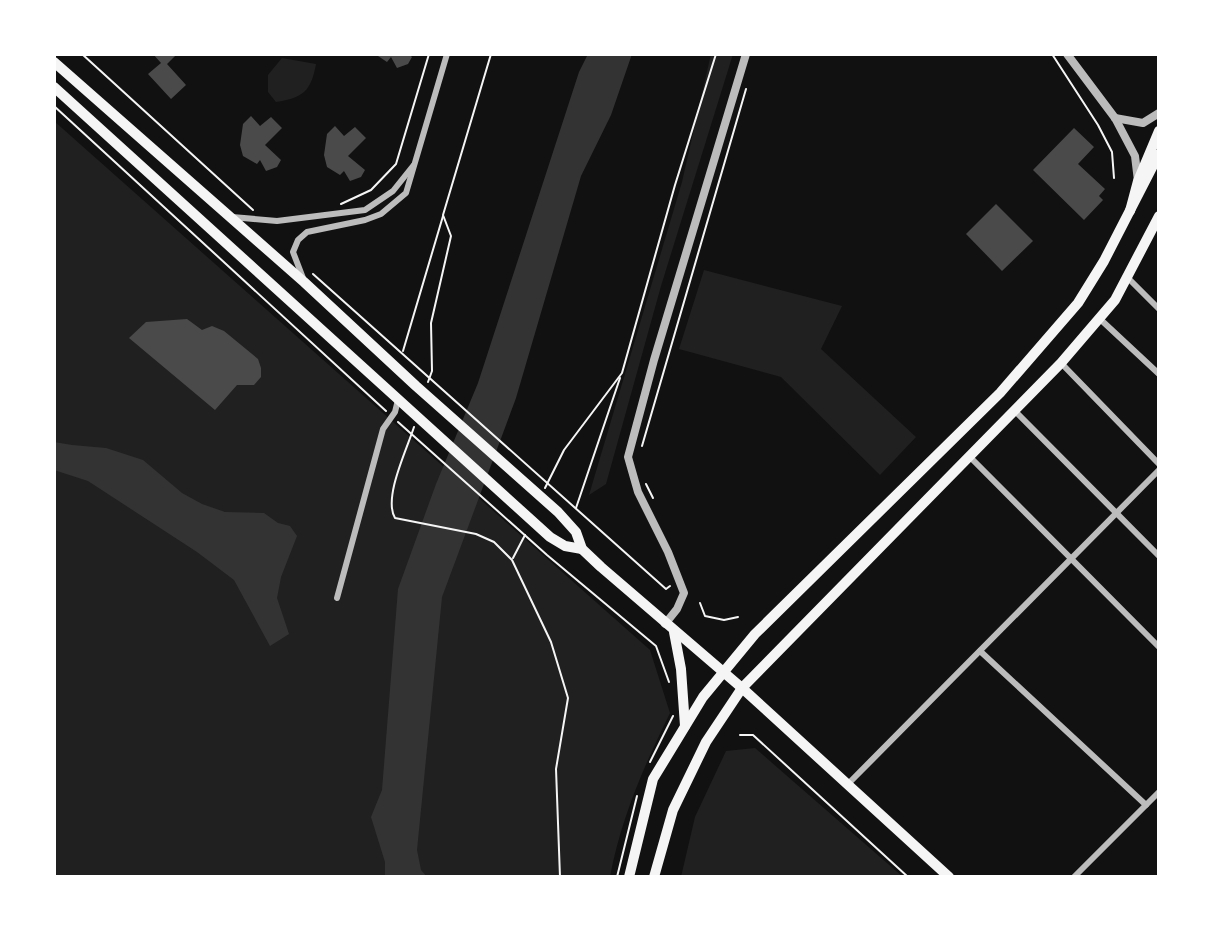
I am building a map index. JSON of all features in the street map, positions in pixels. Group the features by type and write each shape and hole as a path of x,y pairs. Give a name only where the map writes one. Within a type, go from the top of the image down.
{"main road":[{"path":"54,62 228,216 308,278 416,386 558,512 576,532 582,549 742,688 949,877"},
{"path":"54,87 550,537 565,546 582,549"},
{"path":"1130,211 1138,181 1159,131"},
{"path":"628,877 653,779 722,672 755,634 1008,384 1078,303 1159,155"},
{"path":"654,877 673,810 706,742 742,688 1061,363 1115,300 1158,221"},
{"path":"670,628 681,669 685,728"}],"street":[{"path":"308,278 293,253 298,240 307,232 381,214 406,193 447,54"},
{"path":"670,628 684,593 668,552 638,492 628,457 654,360 746,54"},
{"path":"1067,54 1115,118 1135,156 1138,181"},
{"path":"1115,118 1143,123 1159,113"},
{"path":"228,216 277,221 365,210 393,191 416,161"},
{"path":"1128,278 1159,309"},
{"path":"1100,319 1159,374"},
{"path":"1061,363 1159,464"},
{"path":"337,598 383,429 401,402"},
{"path":"1015,411 1159,556"},
{"path":"970,457 1159,646"},
{"path":"848,784 1159,470"},
{"path":"980,651 1146,805"},
{"path":"1074,877 1159,792"}],"path":[{"path":"82,54 256,213"},
{"path":"340,204 371,190 396,164 429,54"},
{"path":"402,353 491,54"},
{"path":"576,510 622,373 675,185 716,54"},
{"path":"1052,54 1098,125 1112,152 1114,178"},
{"path":"640,450 749,81"},
{"path":"54,106 402,426 547,555 656,646 669,682"},
{"path":"428,384 432,371 431,323 451,236 443,215"},
{"path":"308,278 419,367 666,589 671,585"},
{"path":"545,488 564,450 622,373"},
{"path":"416,422 390,505 395,518 484,537 494,542 512,561 551,642 568,698 556,769 560,877"},
{"path":"642,475 654,500"},
{"path":"512,561 527,530"},
{"path":"700,603 705,616 724,620 738,617"},
{"path":"740,734 752,735 908,877"}],"shaded area":[{"path":"588,54 632,54 611,115 581,176 516,398 442,597 417,850 421,870 427,877 385,877 385,862 371,817 382,790 398,589 436,484 478,383 579,72"},
{"path":"711,54 733,54 661,286 606,484 589,495 682,182"},
{"path":"282,58 316,64 311,81 304,92 276,102 268,92 268,75"},
{"path":"54,121 650,650 670,713 634,793 620,834 610,877 54,877"},
{"path":"704,270 842,306 821,349 916,437 880,475 781,377 679,349"},
{"path":"54,442 106,448 143,460 182,493 202,504 225,512 264,513 278,523 290,526 297,536 281,577 277,598 289,634 270,646 234,580 197,552 88,481 54,470"},
{"path":"755,748 903,877 681,877 695,817 726,751"}],"building":[{"path":"153,54 177,54 167,64 186,85 171,99 148,74 161,63"},
{"path":"375,54 409,54 412,57 408,64 397,68 391,57 387,62"},
{"path":"251,116 260,126 271,117 282,128 265,145 281,160 277,167 266,171 260,160 257,164 243,156 240,145 243,124"},
{"path":"335,126 344,136 355,127 366,138 348,156 365,170 361,177 350,181 344,171 340,175 327,167 324,155 327,134"},
{"path":"1074,128 1094,147 1078,164 1105,189 1099,196 1103,200 1084,220 1033,170"},
{"path":"996,204 1033,241 1002,271 966,234"},
{"path":"187,319 202,330 212,326 224,331 258,359 261,368 261,377 254,385 237,385 215,410 129,338 146,322"}]}
